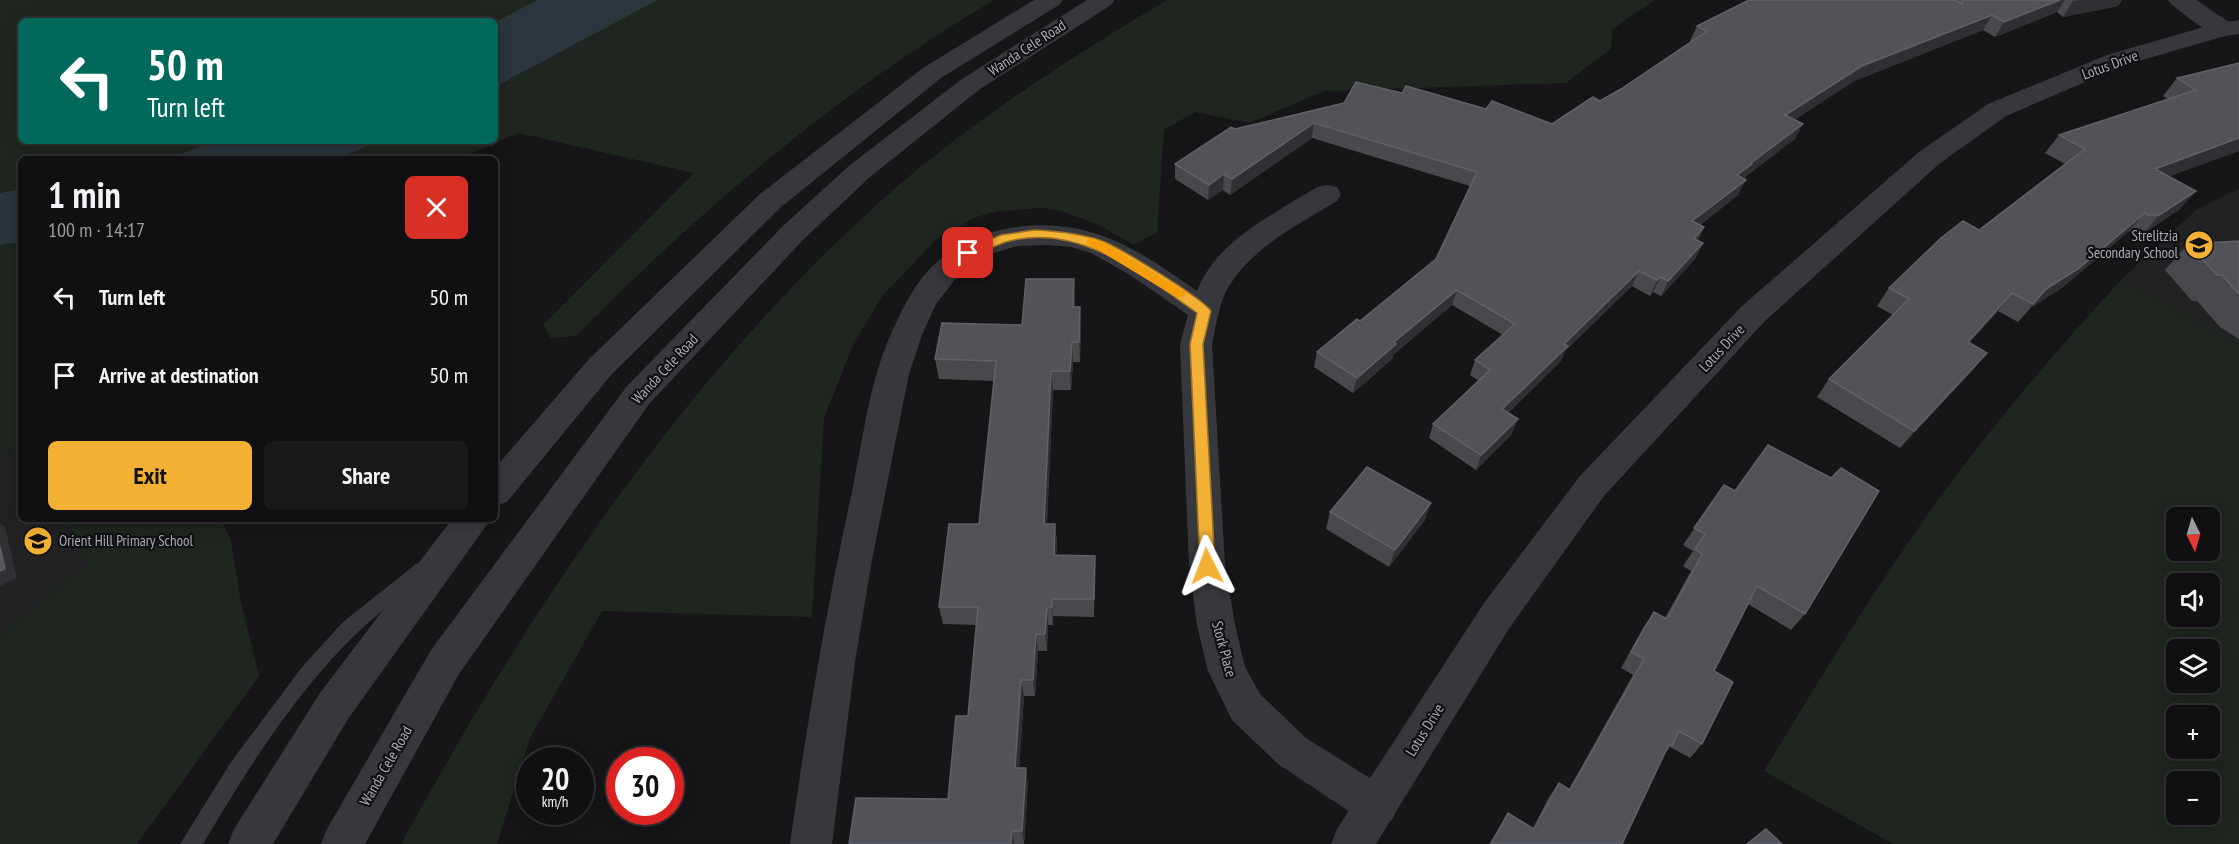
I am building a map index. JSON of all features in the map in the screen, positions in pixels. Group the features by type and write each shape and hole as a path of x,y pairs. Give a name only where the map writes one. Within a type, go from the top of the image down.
{"street":[{"name":"Wanda Cele Road","path":"498,488 600,367 770,201 932,73 1050,0"},
{"name":"Wanda Cele Road","path":"342,844 445,662 638,395 794,232 860,171 971,84 1103,0"},
{"path":"2180,0 2231,28"},
{"name":"Lotus Drive","path":"1352,844 1497,615 1592,486 1753,314 1929,158 1997,110 2116,60 2231,28"},
{"name":"Stork Place","path":"1327,194 1249,243 1215,283 1204,311 1196,344 1207,566 1216,625 1227,671 1246,707 1292,751 1377,806"},
{"path":"811,844 846,601 882,429 901,347 918,308 938,277 957,260 972,251 1005,238 1034,234 1066,236 1100,245 1163,282 1204,311"},
{"path":"249,844 334,706 471,522"}],"lane":[{"path":"191,844 249,752 329,649 371,608 449,548"}],"shaded area":[{"path":"0,0 537,0 498,20 498,18 18,18 18,144 207,144 175,156 18,156 18,190 0,193"},
{"path":"537,0 658,0 498,85 498,20"},
{"path":"658,0 994,0 881,73 774,154 673,242 576,336 551,338 543,325 694,173 518,133 498,142 498,85"},
{"path":"1167,0 1655,0 1612,29 1611,49 1566,83 1324,91 1250,123 1195,112 1164,130 1157,232 1134,245 1097,224 1061,211 1042,208 999,211 976,217 938,238 882,296 853,345 824,418 812,617 602,611 530,738 527,747 516,747 516,783 497,844 401,844 450,757 554,588 611,506 734,350 802,277 907,178 1015,96"},
{"path":"207,144 373,144 343,156 175,156"},
{"path":"373,144 493,144 467,156 343,156"},
{"name":"Strelitzia Secondary School","path":"2239,189 2239,345 2122,279 2196,210"},
{"path":"18,190 18,242 0,245 0,193"},
{"path":"18,242 18,458 0,444 0,245"},
{"path":"2122,279 2239,345 2239,844 1893,844 1764,771 1861,614 1923,521 1994,427"},
{"name":"Orient Hill Primary School","path":"0,444 18,458 18,522 66,522 88,563 0,636"},
{"path":"66,522 222,522 231,541 241,603 259,676 137,844 0,844 0,636 88,563"}],"building":[{"path":"1749,0 1956,0 1962,4 1962,0 2060,0 2004,22 1992,15 1862,66 1785,115 1803,124 1737,175 1746,180 1692,221 1704,227 1694,239 1703,243 1668,281 1661,277 1657,280 1639,271 1564,344 1568,346 1502,409 1518,419 1481,455 1433,424 1490,370 1475,360 1515,324 1457,290 1394,342 1396,344 1357,378 1317,352 1357,319 1360,321 1436,259 1477,172 1314,123 1232,179 1224,174 1209,185 1175,164 1231,127 1235,129 1344,103 1356,82 1402,93 1406,86 1486,109 1492,101 1552,124 1593,97 1600,101 1621,89 1707,31 1697,26"},
{"path":"2239,63 2239,138 2155,169 2196,191 2159,215 2145,213 2078,269 2046,289 2033,304 2012,293 1968,342 1987,353 1914,431 1829,379 1909,299 1889,288 1941,238 1963,221 1979,230 2085,149 2059,135 2196,90 2177,78"},
{"path":"2239,241 2239,294 2222,275 2217,275 2188,244"},
{"path":"1026,279 1074,279 1073,307 1080,307 1079,342 1072,342 1070,371 1051,371 1044,524 1055,524 1054,555 1095,556 1094,599 1052,599 1052,607 1047,608 1045,634 1036,634 1033,680 1021,680 1015,768 1026,768 1022,831 1012,831 1011,844 849,844 856,798 948,799 956,716 968,716 978,607 939,607 949,524 979,524 996,361 935,359 942,323 1022,325"},
{"path":"1768,445 1831,478 1841,468 1879,491 1805,614 1757,586 1714,671 1733,682 1702,744 1679,731 1672,746 1669,744 1622,844 1491,844 1508,813 1534,829 1559,783 1570,790 1644,659 1631,652 1654,612 1667,619 1702,554 1695,549 1705,534 1694,528 1724,485 1735,491"},
{"path":"1367,467 1431,503 1395,550 1330,512"},
{"path":"0,547 5,569 0,571"},
{"path":"1766,829 1782,844 1747,844"}],"slow traffic":[{"path":"1091,243 1100,245 1180,294"}],"place":[{"name":"Strelitzia Secondary School","path":"2199,245"},
{"name":"Orient Hill Primary School","path":"38,541"}],"route":[{"path":"968,253 1005,238 1034,234 1066,236 1100,245 1163,282 1204,311 1196,344 1207,566"}]}
